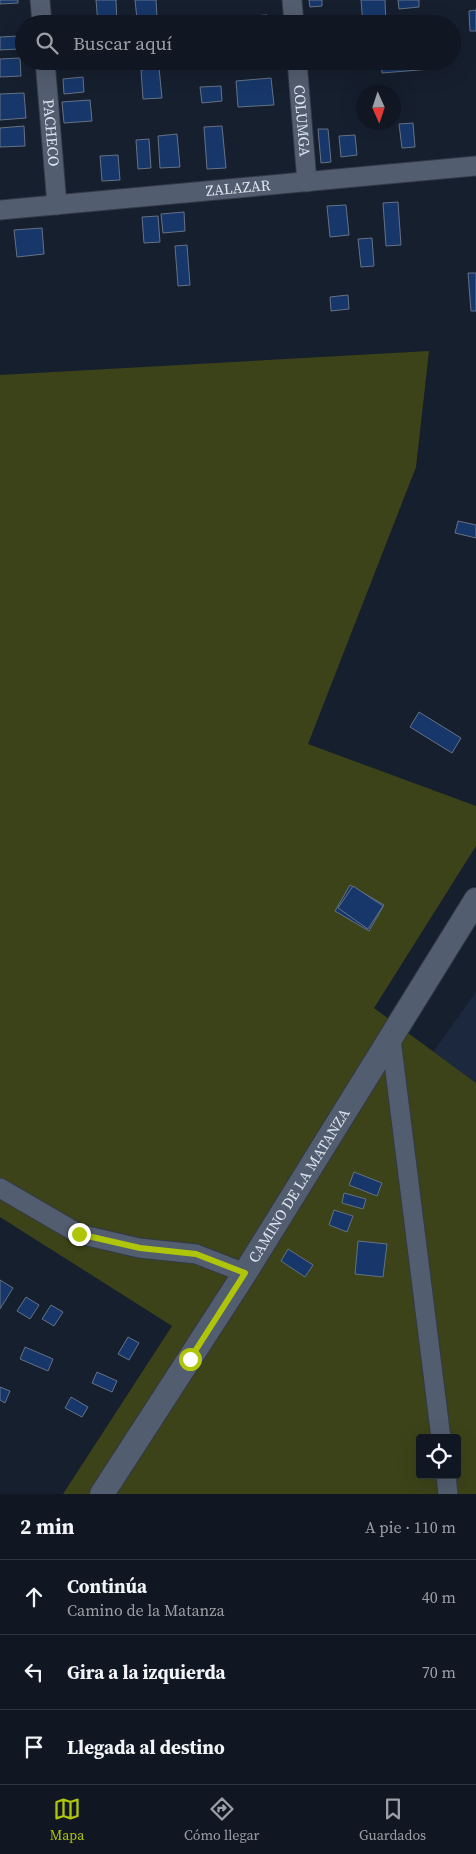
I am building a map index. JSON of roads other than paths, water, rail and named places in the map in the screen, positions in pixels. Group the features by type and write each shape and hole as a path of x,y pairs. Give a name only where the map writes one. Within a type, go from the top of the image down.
{"street":[{"path":"40,0 41,15"},
{"path":"292,0 293,15"},
{"name":"PACHECO","path":"46,70 57,205"},
{"name":"COLUMGA","path":"298,70 307,182"},
{"name":"ZALAZAR","path":"0,210 476,166"},
{"name":"CAMINO DE LA MATANZA","path":"102,1494 245,1273 476,900"},
{"path":"391,1039 440,1434"},
{"path":"0,1188 79,1234 140,1248 196,1254 245,1273"},
{"path":"446,1479 448,1494"}]}
